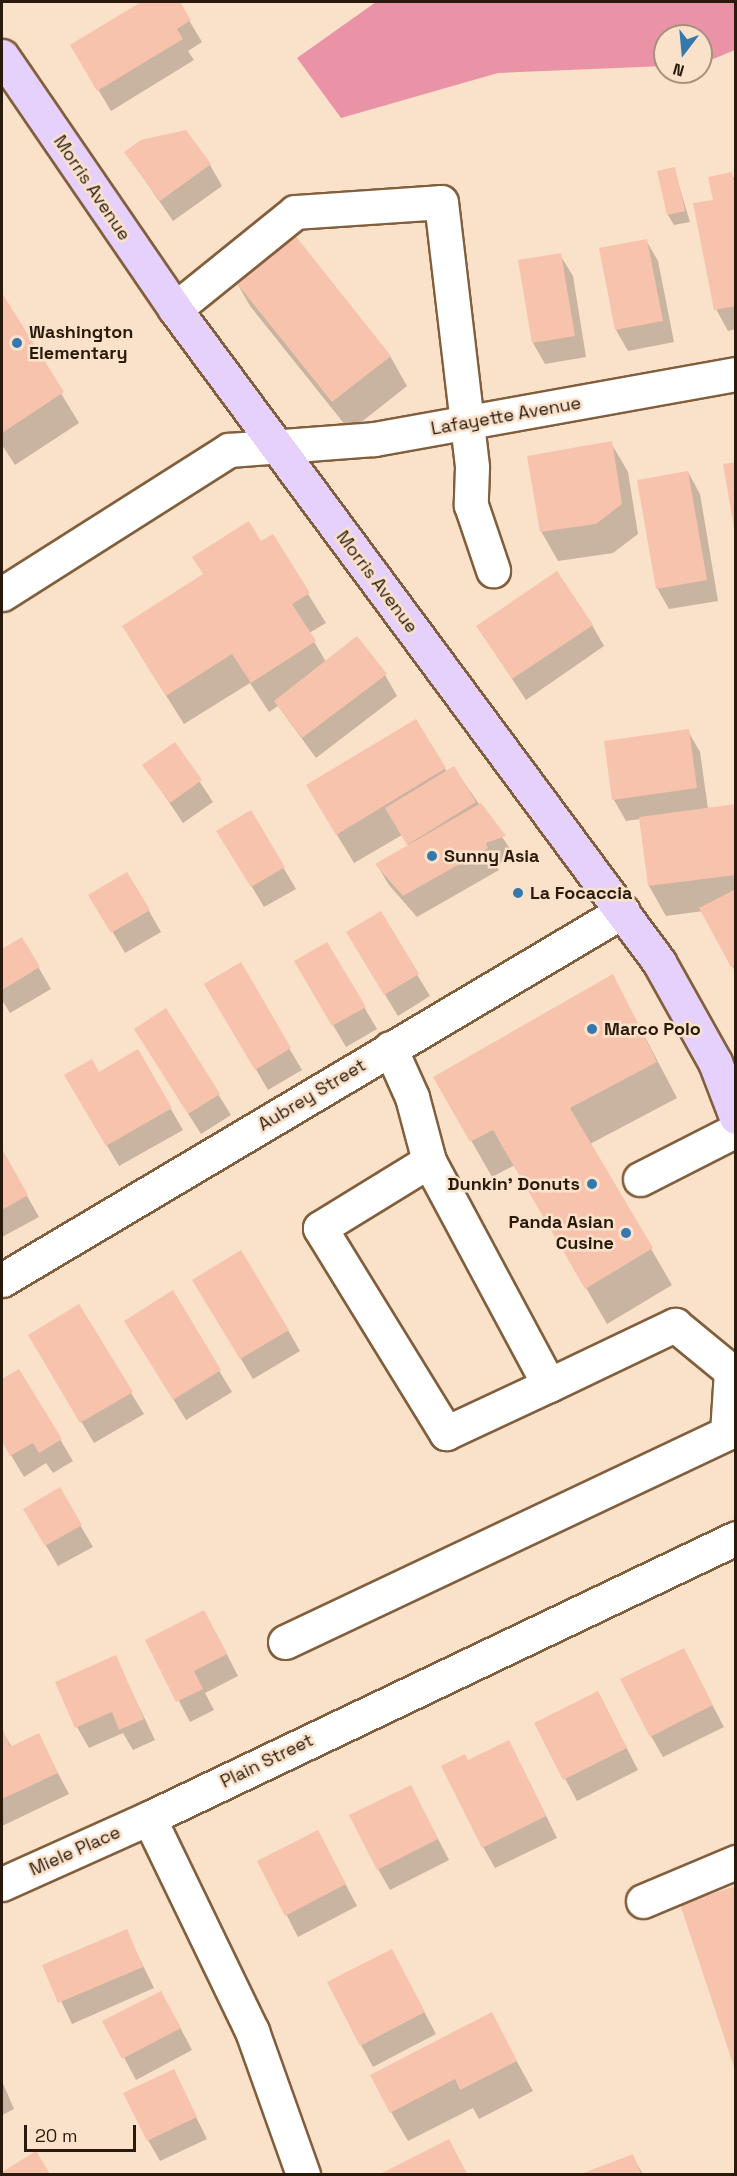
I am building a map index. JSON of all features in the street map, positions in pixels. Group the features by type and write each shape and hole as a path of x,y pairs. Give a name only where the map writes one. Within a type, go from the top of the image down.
{"main road":[{"name":"Morris Avenue","path":"2,56 175,309 659,962 725,1061 735,1117"}],"street":[{"path":"175,309 295,212 441,202 472,466 471,505 493,570"},
{"name":"Lafayette Avenue","path":"2,594 229,450 374,439 735,374"},
{"name":"Aubrey Street","path":"2,1280 623,911"},
{"path":"390,1048 412,1097 429,1161 549,1385"},
{"path":"640,1179 735,1130"},
{"path":"285,1642 727,1432 733,1371 675,1325 446,1433 320,1228 429,1161"},
{"name":"Plain Street","path":"149,1818 735,1538"},
{"path":"149,1818 252,2031 303,2175"},
{"name":"Miele Place","path":"2,1884 149,1818"},
{"path":"643,1901 735,1862"}],"shaded area":[{"path":"376,2 735,2 735,50 713,59 713,24 653,24 653,67 498,73 341,118 297,58"}],"building":[{"path":"141,2 180,2 191,20 177,29 183,39 97,91 70,45"},
{"path":"186,130 211,164 160,201 124,152 141,140"},
{"path":"675,167 685,211 667,215 657,171"},
{"path":"732,172 736,190 736,306 714,310 693,203 713,200 708,177"},
{"path":"290,229 391,356 332,402 231,276"},
{"path":"647,239 663,321 615,330 599,248"},
{"path":"561,253 575,336 532,343 518,260"},
{"name":"Washington Elementary","path":"2,293 64,392 2,433"},
{"path":"612,441 622,504 596,524 540,532 527,456"},
{"path":"736,462 736,528 734,528 723,464"},
{"path":"688,471 707,580 656,589 637,480"},
{"path":"249,521 261,541 273,534 310,593 292,604 316,641 251,683 232,654 166,696 122,626 203,574 192,557"},
{"path":"557,571 593,625 512,679 476,626"},
{"path":"357,636 387,674 302,738 274,701"},
{"path":"416,719 446,768 336,835 306,785"},
{"path":"689,729 697,788 612,800 604,741"},
{"path":"175,742 202,780 170,803 142,765"},
{"path":"454,766 476,802 407,845 385,808"},
{"name":"Sunny Asia","path":"481,803 506,836 486,843 488,848 403,896 375,864"},
{"path":"736,804 736,875 648,886 639,817"},
{"path":"251,810 285,867 251,887 216,831"},
{"path":"127,872 150,910 111,933 88,895"},
{"path":"736,889 736,965 731,967 699,908"},
{"path":"381,911 419,974 384,995 346,932"},
{"path":"22,937 40,967 2,990 2,949"},
{"path":"327,942 366,1007 332,1026 294,961"},
{"path":"241,962 291,1048 255,1070 204,984"},
{"path":"613,974 657,1062 570,1108 653,1248 585,1289 493,1130 470,1142 433,1077"},
{"path":"166,1008 220,1094 188,1114 134,1029"},
{"path":"138,1049 172,1108 106,1146 64,1075 92,1059 99,1072"},
{"path":"2,1149 28,1195 2,1210"},
{"path":"241,1250 289,1330 240,1359 192,1280"},
{"path":"173,1290 221,1370 173,1400 124,1321"},
{"path":"79,1304 133,1392 80,1423 28,1335"},
{"path":"19,1369 62,1439 39,1453 33,1443 10,1456 2,1441 2,1379"},
{"path":"60,1487 82,1525 45,1546 23,1509"},
{"path":"204,1610 227,1654 194,1671 203,1689 176,1702 145,1640"},
{"path":"684,1648 713,1705 650,1737 620,1679"},
{"path":"116,1655 144,1719 119,1730 112,1712 75,1728 55,1682"},
{"path":"598,1691 627,1748 563,1780 534,1723"},
{"path":"2,1727 10,1747 39,1733 58,1773 2,1799"},
{"path":"509,1740 546,1816 482,1848 441,1766 465,1754 468,1760"},
{"path":"411,1785 438,1839 377,1870 349,1815"},
{"path":"318,1830 346,1884 285,1916 257,1861"},
{"path":"736,1886 736,2070 735,2070 680,1904"},
{"path":"127,1929 143,1967 58,2003 42,1965"},
{"path":"392,1949 425,2012 360,2046 327,1982"},
{"path":"161,1991 181,2028 122,2059 102,2021"},
{"path":"492,2012 517,2061 460,2090 455,2079 390,2113 370,2075"},
{"path":"174,2069 197,2117 147,2141 123,2093"},
{"path":"449,2139 467,2174 380,2174"},
{"path":"36,2151 50,2174 2,2174 2,2172"},
{"path":"633,2154 641,2174 581,2174"}],"place":[{"name":"Washington Elementary","path":"17,343"},
{"name":"Sunny Asia","path":"432,856"},
{"name":"La Focaccia","path":"518,893"},
{"name":"Marco Polo","path":"592,1029"},
{"name":"Dunkin' Donuts","path":"592,1184"},
{"name":"Panda Asian Cusine","path":"626,1233"}]}
